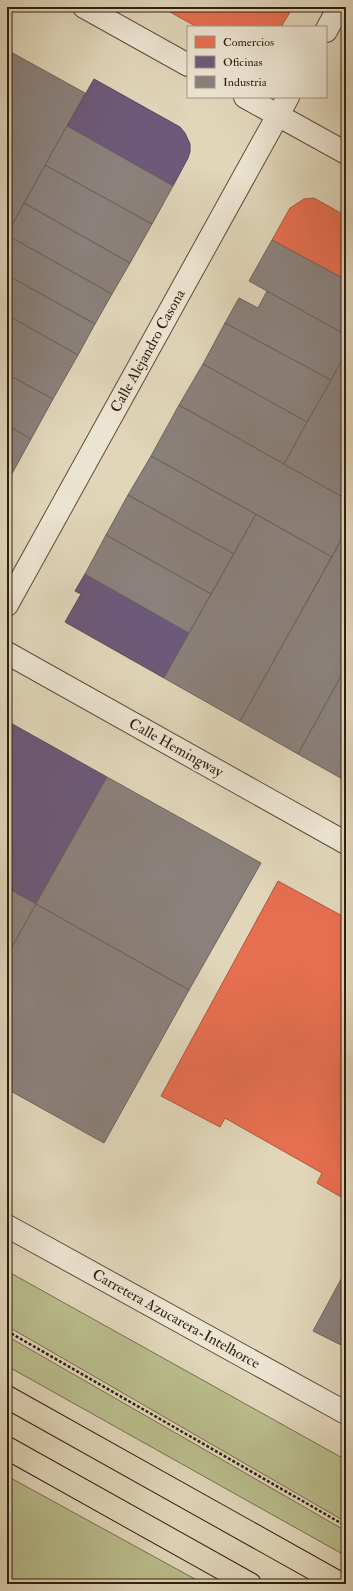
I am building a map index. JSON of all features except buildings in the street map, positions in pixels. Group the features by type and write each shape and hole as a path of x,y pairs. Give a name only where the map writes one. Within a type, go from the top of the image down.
{"main road":[{"path":"7,1397 341,1584"},
{"path":"7,1448 250,1584"}],"street":[{"path":"84,7 187,64"},
{"path":"327,29 339,7"},
{"path":"249,98 283,106 346,153"},
{"name":"Calle Alejandro Casona","path":"7,605 283,106"},
{"name":"Calle Hemingway","path":"7,653 346,843"},
{"name":"Carretera Azucarera-Intelhorce","path":"7,1226 346,1413"}],"path":[{"path":"7,1331 346,1526"}],"green space":[{"path":"7,1271 346,1460 346,1522 7,1326"},
{"path":"7,1336 346,1531 346,1556 7,1366"},
{"path":"7,1476 204,1584 7,1584"}]}
